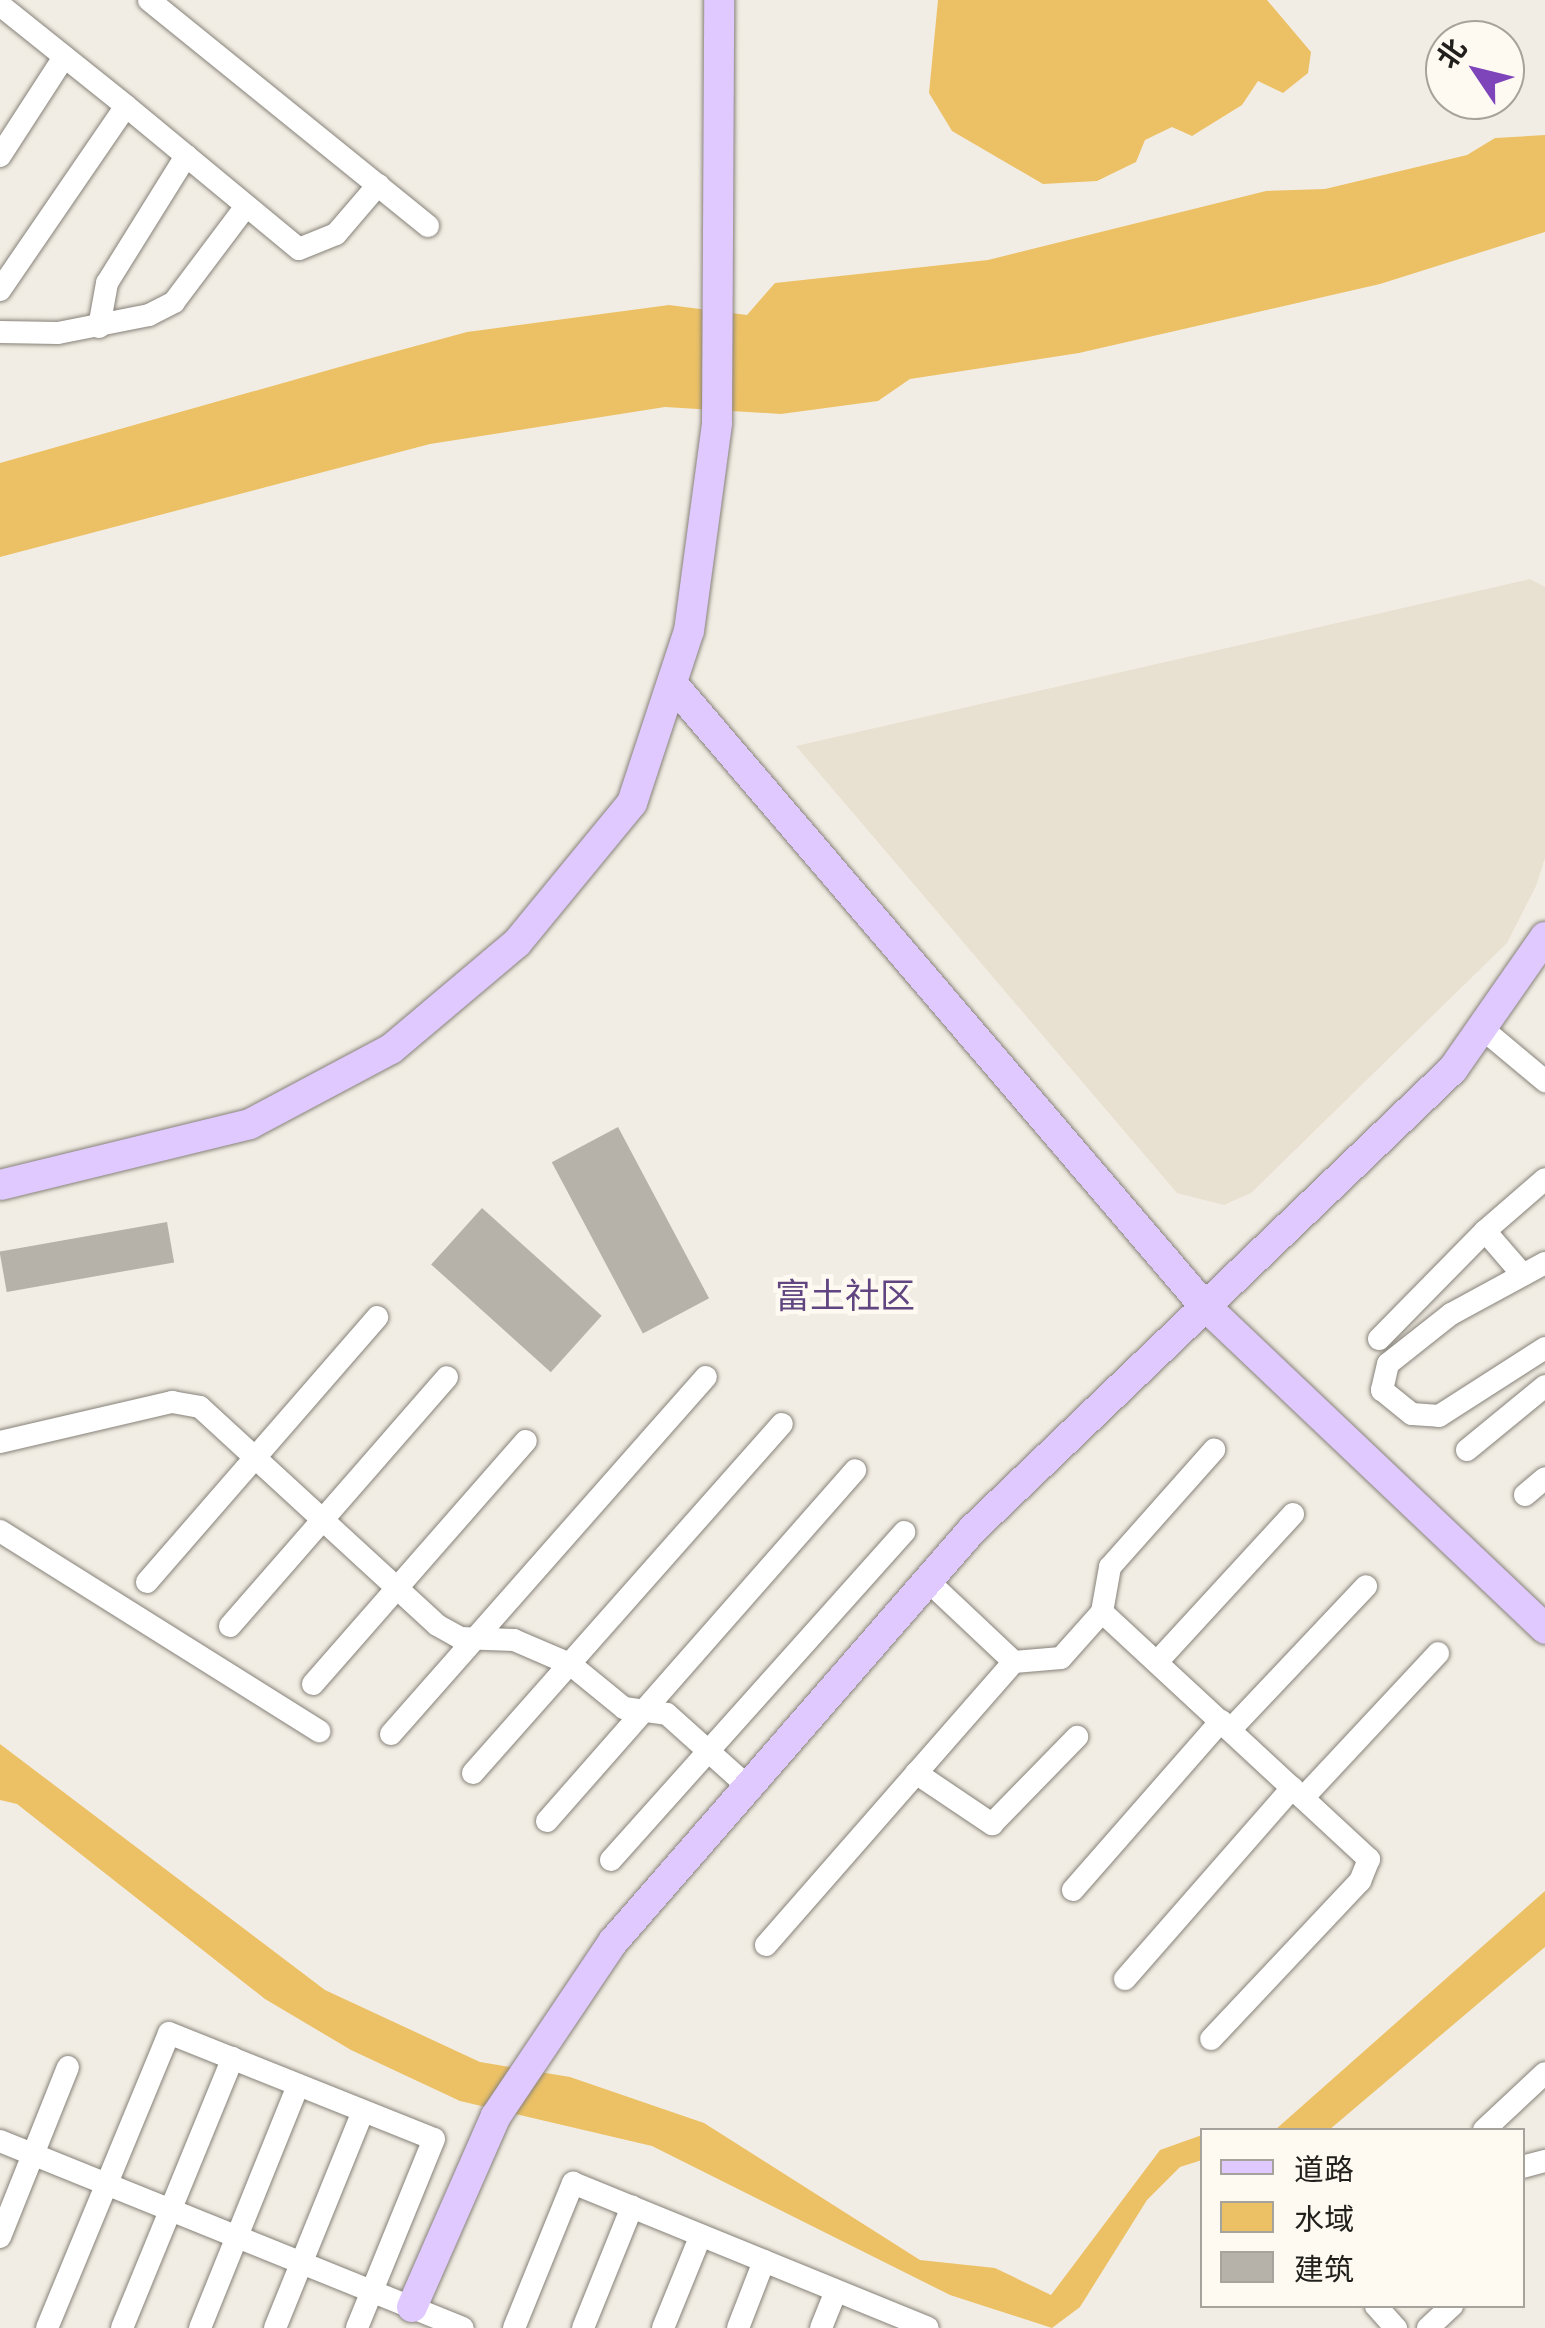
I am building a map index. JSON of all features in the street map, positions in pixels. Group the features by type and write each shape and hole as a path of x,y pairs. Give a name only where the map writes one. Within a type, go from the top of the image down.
{"main road":[{"path":"0,1185 250,1124 454,1004 577,880 632,803 676,688 717,422 722,263 719,0"},
{"path":"676,688 1201,1302 1545,1629"},
{"path":"408,2318 496,2116 527,2062 612,1942 927,1580 1201,1302 1484,1030 1545,938"}],"street":[{"path":"149,0 428,226"},
{"path":"1,9 299,249 336,234 378,185"},
{"path":"0,156 64,57"},
{"path":"0,290 126,106"},
{"path":"99,327 132,235 186,156"},
{"path":"0,332 99,327 174,302 246,206"},
{"path":"1484,1030 1545,1081"},
{"path":"1379,1338 1484,1232 1545,1179"},
{"path":"1484,1232 1523,1275"},
{"path":"1545,1263 1451,1314 1388,1364 1382,1390 1412,1414 1439,1416 1545,1348"},
{"path":"147,1582 377,1317"},
{"path":"230,1626 447,1377"},
{"path":"391,1734 706,1377"},
{"path":"1467,1450 1545,1386"},
{"path":"0,1442 172,1402 200,1407 437,1626 475,1638 514,1640 570,1664 642,1712 667,1714 746,1785"},
{"path":"474,1772 782,1424"},
{"path":"313,1684 526,1441"},
{"path":"766,1945 1014,1662 1061,1658 1102,1612 1110,1567 1214,1450"},
{"path":"546,1821 855,1470"},
{"path":"1525,1494 1545,1478"},
{"path":"1157,1662 1293,1514"},
{"path":"0,1530 319,1730"},
{"path":"612,1860 904,1532"},
{"path":"927,1580 1014,1662"},
{"path":"1073,1890 1226,1726 1366,1586"},
{"path":"1102,1612 1369,1859 1360,1881 1211,2038"},
{"path":"1126,1979 1298,1793 1438,1653"},
{"path":"916,1773 992,1824 1077,1737"},
{"path":"47,2328 169,2033 434,2140 357,2328"},
{"path":"122,2328 232,2058"},
{"path":"0,2237 68,2068"},
{"path":"1486,2128 1545,2073"},
{"path":"200,2328 298,2085"},
{"path":"275,2328 363,2111"},
{"path":"0,2141 372,2291 408,2318 463,2328"},
{"path":"514,2328 572,2183 836,2290 900,2323 928,2328"},
{"path":"583,2328 632,2207"},
{"path":"663,2328 700,2236"},
{"path":"738,2328 764,2261"},
{"path":"821,2328 836,2290"},
{"path":"1363,2328 1377,2308 1396,2328"},
{"path":"1428,2328 1450,2308"}],"shaded area":[{"path":"1530,579 1545,587 1545,858 1536,886 1507,943 1251,1193 1224,1205 1177,1193 796,746"}],"water":[{"path":"938,0 1267,0 1311,52 1308,73 1283,93 1258,81 1242,105 1192,136 1172,127 1145,140 1136,162 1097,181 1043,184 952,131 929,93"},
{"path":"1545,135 1545,232 1380,284 1079,353 910,379 878,401 781,414 665,407 430,444 0,557 0,463 364,360 467,332 669,305 747,315 775,283 988,260 1266,191 1325,189 1467,155 1495,138"},
{"path":"0,1744 325,1990 480,2062 570,2077 704,2123 920,2260 995,2268 1051,2295 1160,2150 1200,2136 1200,2161 1180,2167 1147,2200 1080,2307 1052,2328 950,2295 652,2146 460,2101 351,2050 265,1999 17,1804 0,1800"},
{"path":"1545,1891 1545,1947 1331,2128 1277,2128"}],"building":[{"path":"618,1127 709,1298 643,1334 552,1162"},
{"path":"482,1208 602,1316 551,1372 431,1264"},
{"path":"167,1222 174,1262 7,1292 0,1251"}],"district":[{"name":"富土社区","path":"845,1296"}]}
